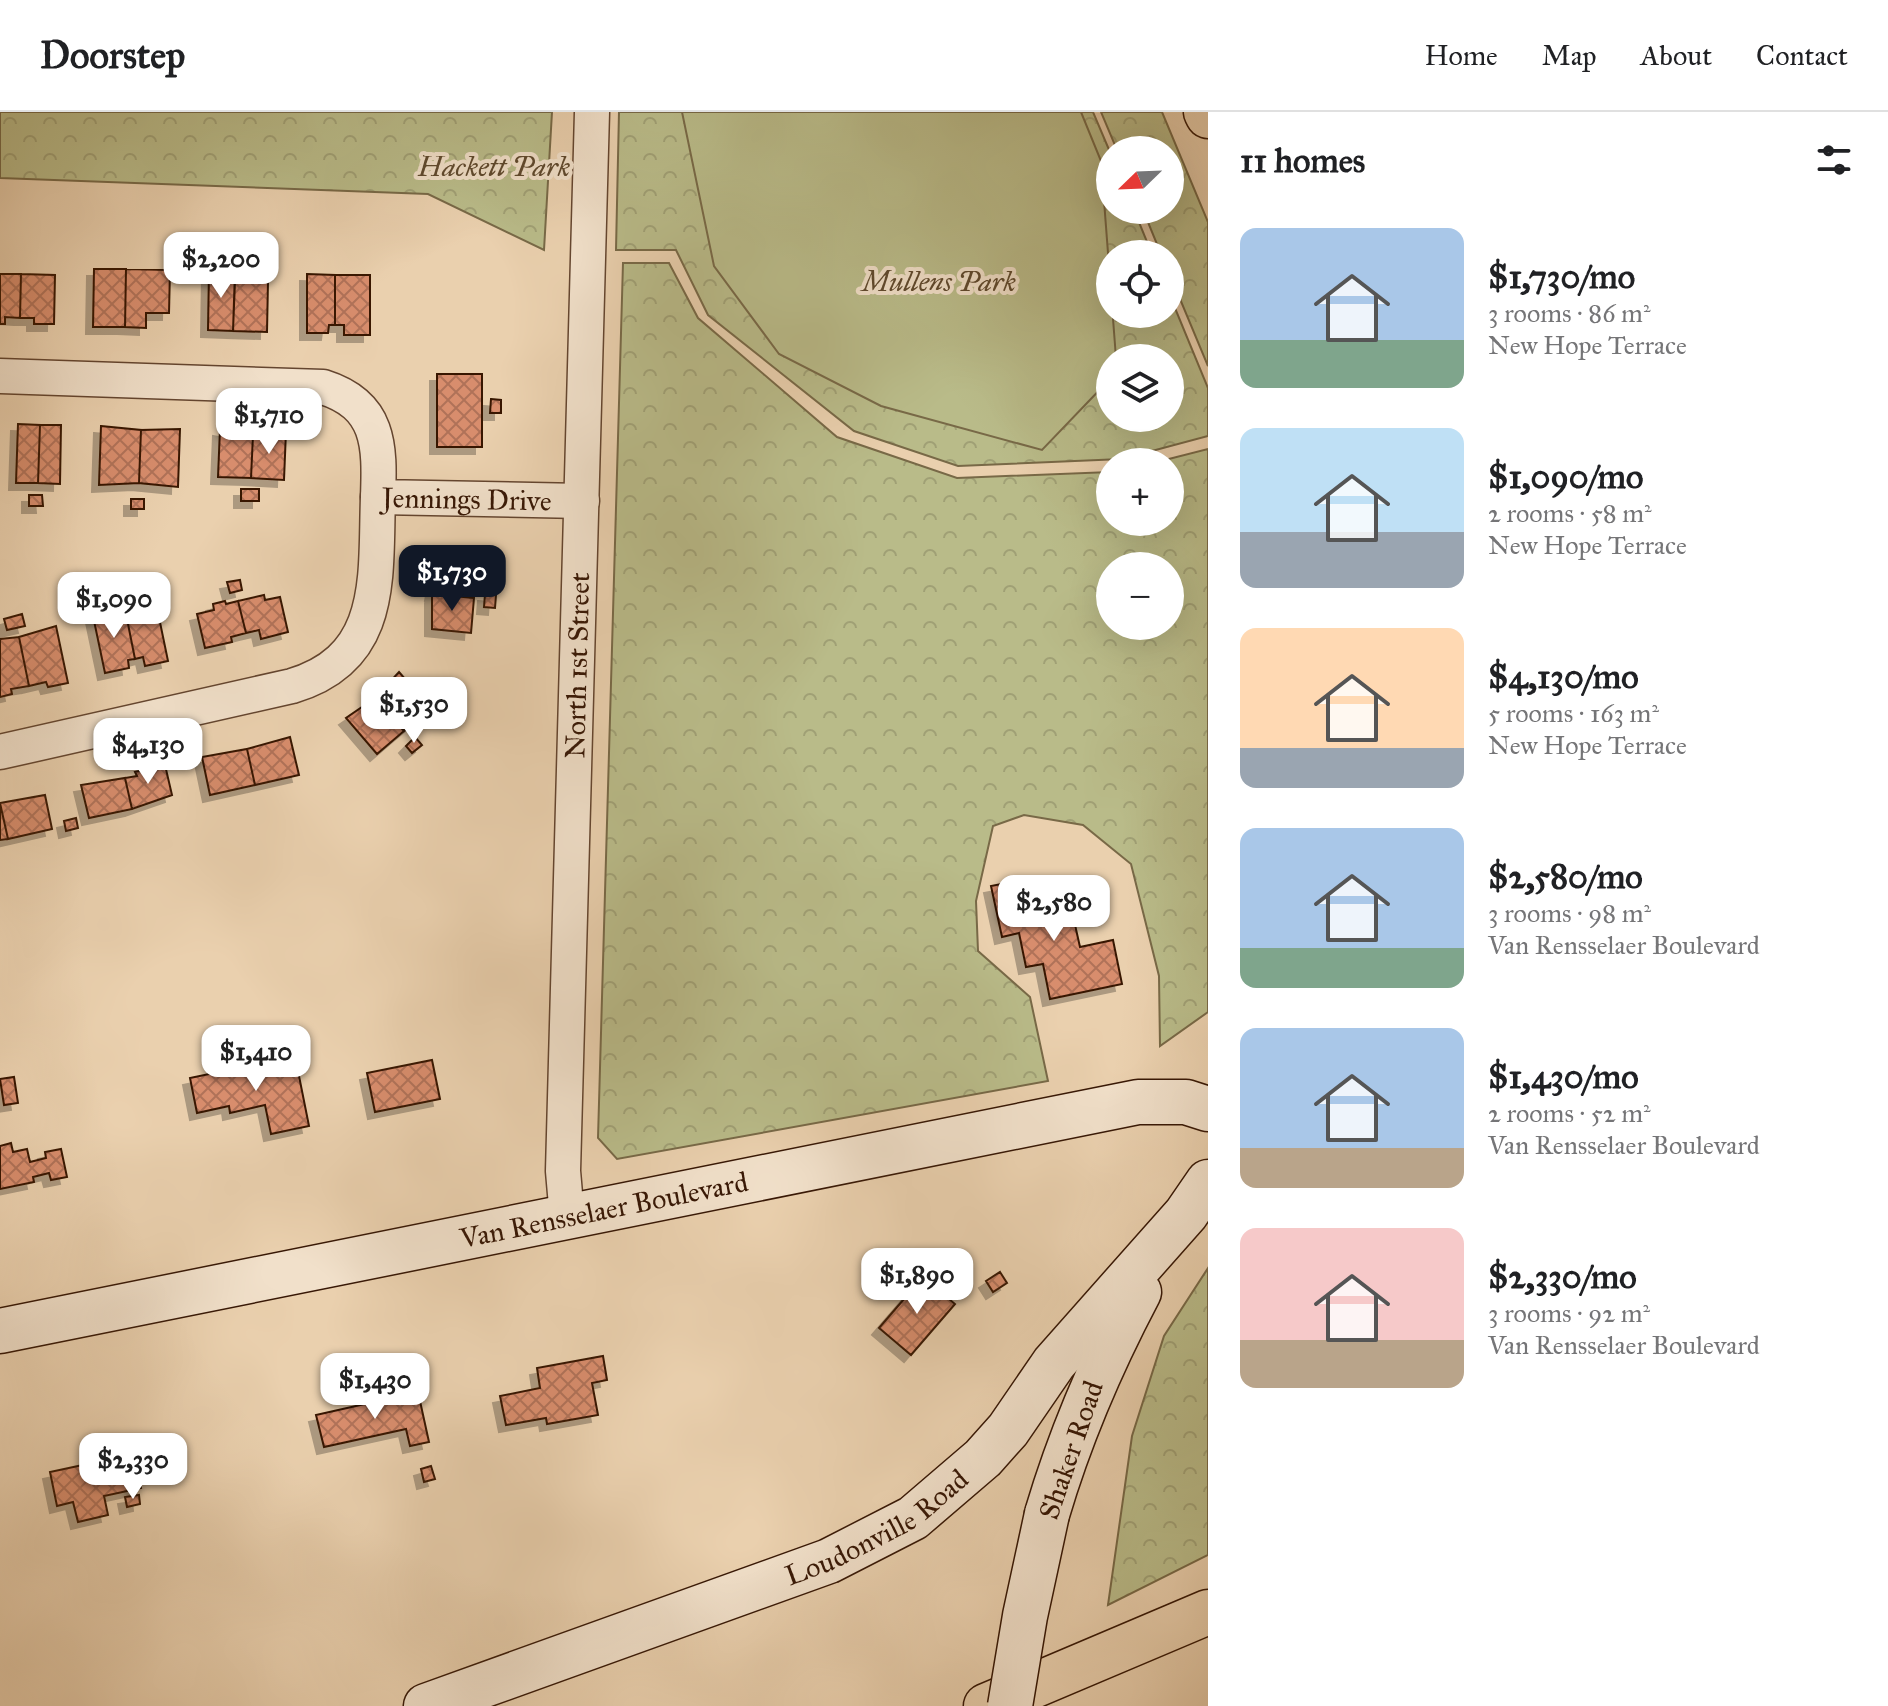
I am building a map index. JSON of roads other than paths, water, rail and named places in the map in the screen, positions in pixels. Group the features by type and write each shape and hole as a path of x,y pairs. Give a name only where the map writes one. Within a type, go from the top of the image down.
{"highway":[{"path":"986,1706 1208,1612"}],"street":[{"name":"North 1st Street","path":"567,1217 563,1171 592,112"},
{"name":"Jennings Drive","path":"0,376 323,387 356,404 371,424 379,447 378,497 582,501"},
{"path":"0,752 292,686 334,666 355,644 370,616 375,585 378,497"},
{"name":"Van Rensselaer Boulevard","path":"0,1331 1138,1102 1186,1102 1208,1109"},
{"name":"Shaker Road","path":"1010,1706 1047,1514 1063,1462 1100,1366 1152,1267 1197,1198"},
{"name":"Loudonville Road","path":"426,1706 829,1561 913,1518 983,1458 1054,1363 1197,1198"}],"park label":[{"name":"Hackett Park","path":"494,166"},
{"name":"Mullens Park","path":"939,281"}]}
